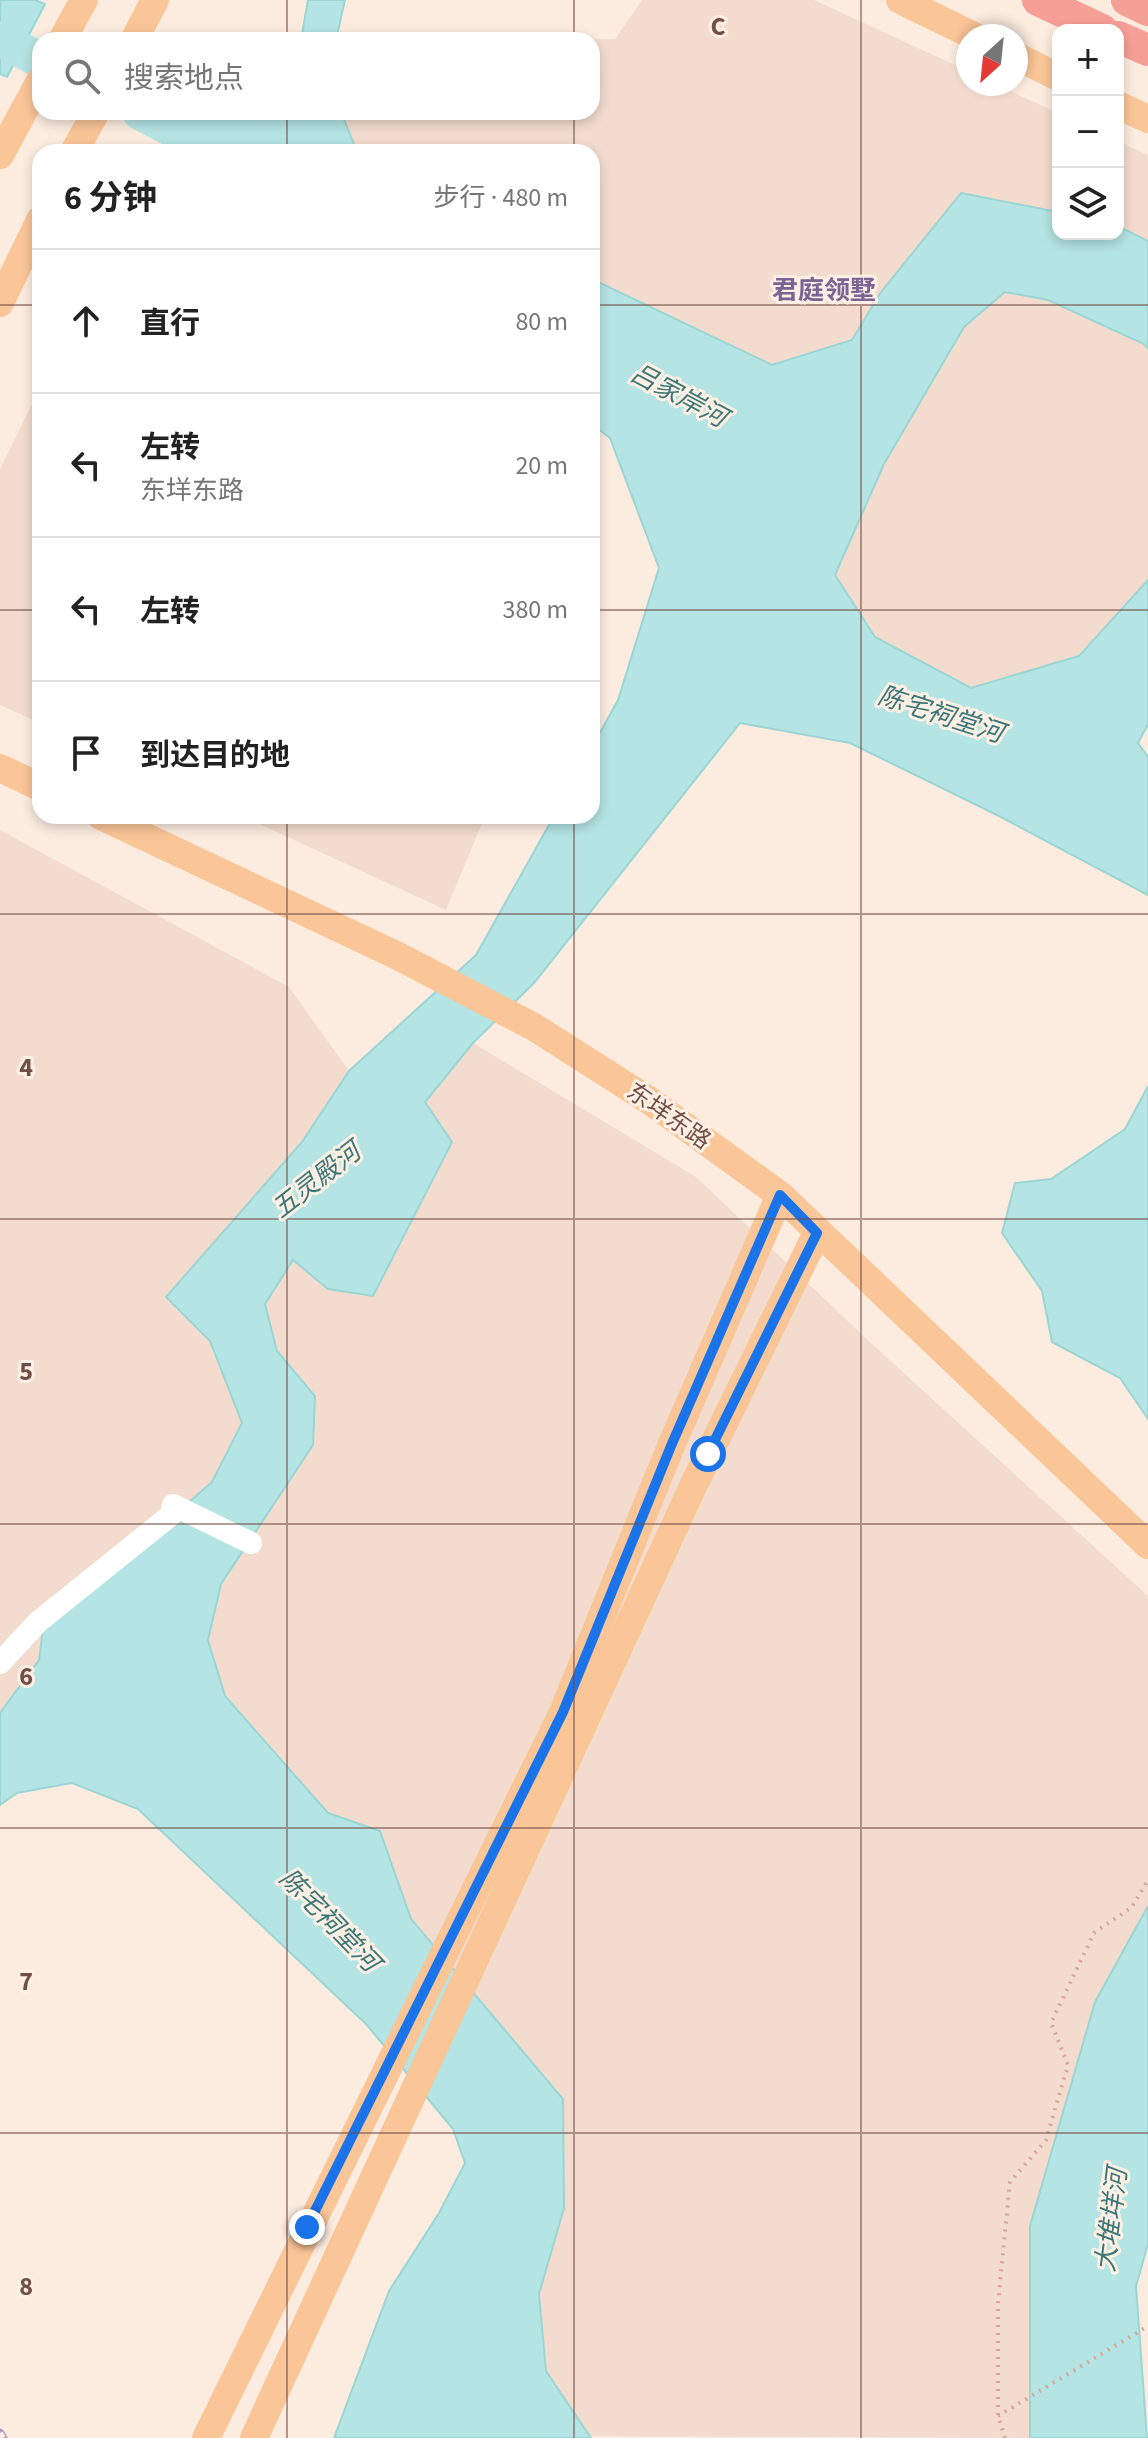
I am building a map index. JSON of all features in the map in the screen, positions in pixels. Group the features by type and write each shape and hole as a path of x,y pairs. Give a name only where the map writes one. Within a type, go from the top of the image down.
{"highway":[{"path":"1038,0 1089,24"},
{"path":"1127,0 1148,10"},
{"path":"1124,40 1148,50"}],"main road":[{"path":"66,32 84,0"},
{"path":"138,32 155,0"},
{"path":"900,0 956,27"},
{"path":"1028,62 1052,74"},
{"path":"0,155 32,96"},
{"path":"1124,108 1148,119"},
{"path":"78,144 92,120"},
{"path":"0,303 32,237"},
{"path":"0,768 32,783"},
{"name":"东垟东路","path":"118,824 398,956 534,1027 650,1101 780,1195 1148,1545"},
{"path":"206,2438 563,1712 671,1446 780,1195"},
{"path":"254,2438 695,1482 817,1233"}],"street":[{"path":"0,1663 38,1622 171,1515 173,1505 251,1543"}],"path":[{"path":"1005,2438 998,2416 998,2303 1010,2182 1046,2140 1068,2065 1051,2023 1094,1933 1132,1907 1148,1880"},
{"path":"998,2416 1147,2327"}],"shaded area":[{"path":"642,0 814,0 956,65 956,96 1021,96 1052,110 1052,211 961,193 881,292 852,340 772,365 600,283 600,144 354,144 344,120 600,120 600,39 615,39"},
{"path":"1124,144 1148,155 1148,241 1124,229"},
{"path":"1005,292 1048,300 1144,344 1148,349 1148,580 1079,656 971,688 874,637 834,575 884,464 964,327"},
{"path":"32,404 32,719 0,705 0,469"},
{"path":"259,824 482,824 446,910"},
{"path":"0,830 289,987 349,1071 302,1142 166,1296 210,1341 242,1423 212,1482 43,1629 39,1660 0,1713"},
{"path":"473,1043 696,1177 872,1344 1148,1596 1148,1906 1095,2002 1030,2226 1030,2438 588,2436 546,2371 539,2294 564,2208 563,2099 411,1919 380,1831 328,1813 225,1696 208,1640 220,1584 313,1445 315,1396 277,1351 265,1304 293,1260 328,1289 425,1102"}],"water":[{"path":"0,0 35,0 45,4 7,77 0,74"},
{"path":"308,0 345,0 338,32 302,32"},
{"path":"167,120 344,120 354,144 162,144"},
{"path":"961,193 1052,211 1052,240 1124,240 1124,229 1148,241 1148,349 1144,344 1048,300 1005,292 964,327 884,464 835,575 875,637 971,688 1079,656 1148,580 1148,724 1138,743 1148,757 1148,895 999,816 850,743 740,723 534,983 473,1043 425,1102 452,1142 373,1296 328,1289 293,1260 265,1304 277,1351 315,1396 313,1445 221,1584 208,1640 225,1696 328,1813 380,1831 411,1919 563,2099 564,2208 539,2294 546,2371 591,2438 334,2438 389,2291 439,2213 465,2163 453,2129 366,2024 138,1809 72,1783 17,1793 0,1805 0,1713 39,1660 43,1629 212,1482 242,1423 210,1341 166,1297 302,1142 349,1071 476,955 550,824 600,824 600,733 618,700 659,568 610,438 600,430 600,283 772,365 852,340 881,292"},
{"path":"1148,1086 1148,1419 1120,1378 1052,1342 1042,1291 1002,1233 1015,1183 1051,1179 1125,1129"},
{"name":"大堆垟河","path":"1148,1906 1148,2244 1136,2286 1147,2438 1030,2438 1030,2226 1095,2002"}],"waterway":[{"name":"吕家岸河","path":"0,39 32,56"},
{"name":"吕家岸河","path":"155,120 201,144"}],"railway":[{"path":"0,2433 3,2438"}],"district":[{"name":"君庭领墅","path":"824,290"}],"route":[{"path":"307,2227 563,1712 644,1519 671,1446 780,1195 817,1233 708,1454"}],"water label":[{"name":"陈宅祠堂河","path":"941,714"},
{"name":"五灵殿河","path":"316,1180"},
{"name":"陈宅祠堂河","path":"330,1920"}]}
